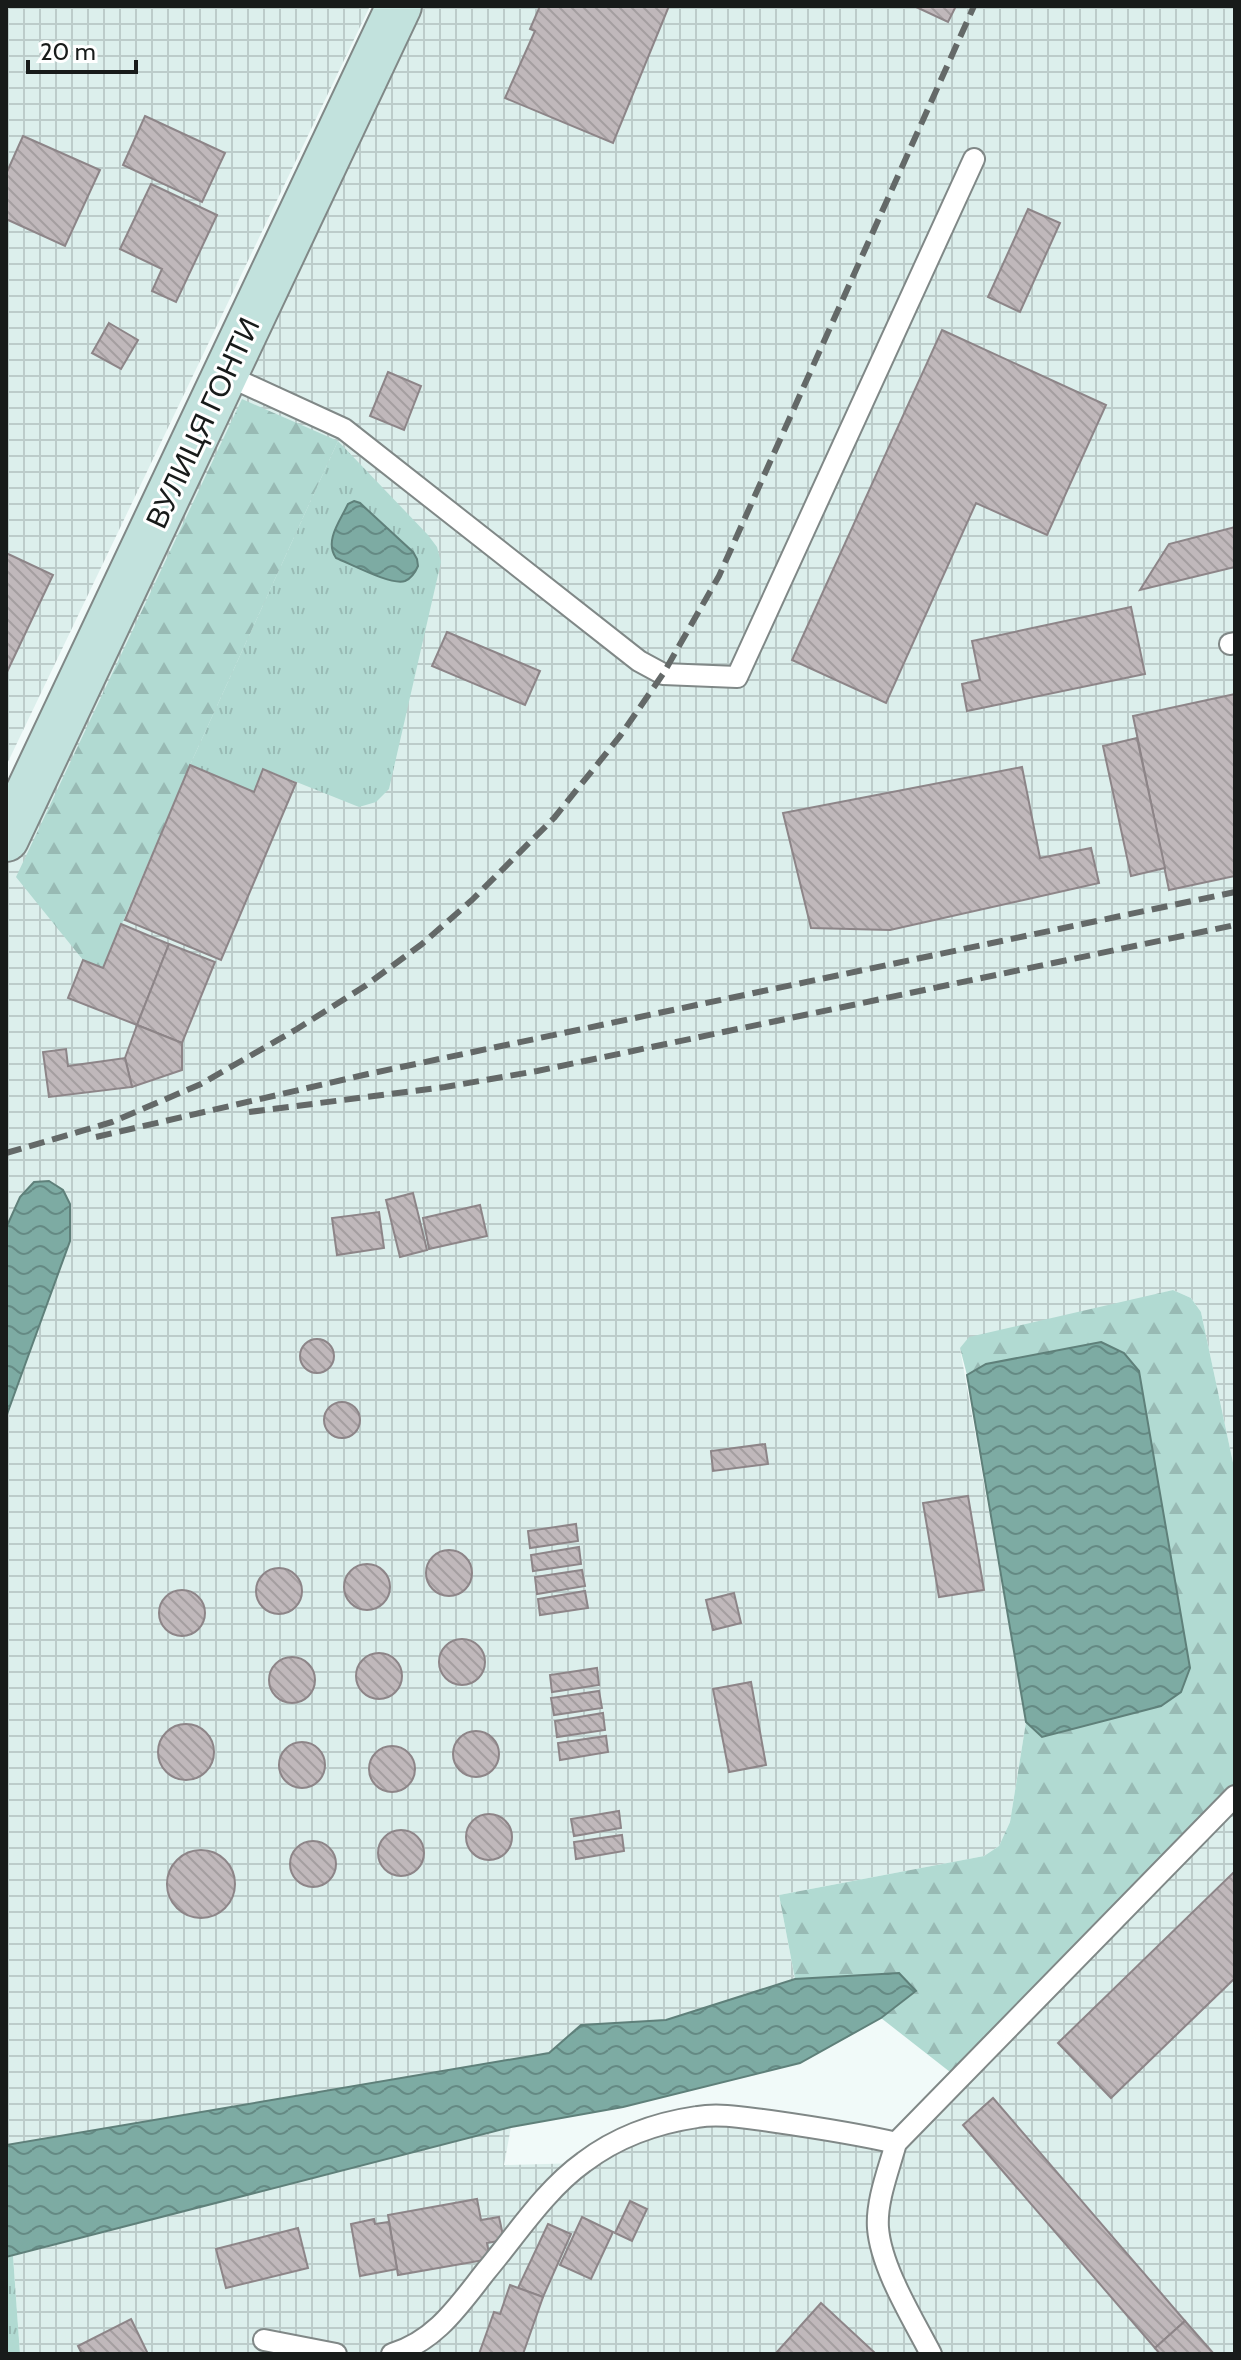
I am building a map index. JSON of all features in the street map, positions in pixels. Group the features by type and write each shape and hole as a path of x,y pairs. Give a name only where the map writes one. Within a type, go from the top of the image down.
{"street":[{"name":"ВУЛИЦЯ ГОНТИ","path":"6,839 399,6"}],"lane":[{"path":"226,375 344,429 639,661 663,674 737,677 974,159"},
{"path":"931,2354 884,2260 878,2227 896,2143 1235,1796"},
{"path":"392,2354 411,2348 442,2325 549,2194 582,2163 617,2140 645,2129 698,2116 736,2117 849,2132 896,2143"},
{"path":"264,2340 336,2354"}],"shaded area":[{"path":"6,6 370,6 6,766"},
{"path":"398,6 1235,6 1235,1472 1201,1312 1191,1298 1173,1290 960,1348 1026,1722 1010,1822 999,1846 984,1856 779,1895 795,1979 666,2020 581,2025 549,2053 6,2145 6,840"},
{"path":"1235,1796 1235,2354 20,2354 13,2256 511,2127 504,2165 582,2163 698,2116 896,2143"}],"green space":[{"path":"242,399 338,441 190,765 103,968 83,960 16,877"},
{"path":"338,441 428,535 437,547 441,562 389,789 376,802 359,807 264,769 254,792 190,765"},
{"path":"1173,1290 1191,1298 1201,1312 1235,1472 1235,1796 959,2079 881,2018 916,1992 899,1973 795,1979 779,1895 984,1856 999,1846 1010,1822 1026,1722 1042,1737 986,1364 967,1375 960,1348 969,1337"},
{"path":"13,2256 20,2354 6,2354 6,2257"}],"water":[{"path":"354,501 360,503 413,552 418,566 410,578 399,582 391,580 336,558 332,545 334,531 348,504"},
{"path":"49,1181 63,1190 70,1204 70,1241 6,1417 6,1228 20,1197 34,1182"},
{"path":"1101,1342 1124,1353 1139,1371 1190,1668 1181,1692 1161,1706 1042,1737 1026,1722 967,1375 986,1364"},
{"path":"899,1973 916,1991 881,2018 800,2063 623,2107 511,2127 6,2257 6,2145 549,2053 581,2025 666,2020 795,1979"}],"building":[{"path":"540,6 669,6 613,143 505,98 535,31 530,29"},
{"path":"914,6 956,6 948,22"},
{"path":"145,116 225,153 202,202 123,165"},
{"path":"23,136 100,170 65,246 6,219 6,174"},
{"path":"151,184 217,215 176,302 152,291 162,269 120,249"},
{"path":"1028,209 1060,223 1020,312 988,297"},
{"path":"109,323 138,340 121,369 92,353"},
{"path":"942,330 1106,405 1047,535 976,503 886,703 792,660"},
{"path":"388,372 421,386 404,430 370,416"},
{"path":"1235,527 1235,567 1140,590 1169,544"},
{"path":"6,553 53,575 6,674"},
{"path":"1131,607 1145,674 967,711 962,684 980,680 972,641"},
{"path":"447,632 540,671 525,705 432,666"},
{"path":"1235,694 1235,876 1169,890 1133,716"},
{"path":"1137,738 1165,868 1131,876 1103,746"},
{"path":"190,765 254,792 263,769 296,783 221,960 125,920"},
{"path":"1022,767 1040,858 1091,848 1099,883 890,930 811,928 783,813"},
{"path":"121,924 169,944 137,1025 68,998 83,960 103,968"},
{"path":"169,944 215,962 182,1043 137,1025"},
{"path":"137,1025 182,1043 182,1070 132,1087 125,1058"},
{"path":"66,1049 68,1066 125,1058 132,1087 49,1097 43,1052"},
{"path":"413,1193 427,1250 400,1257 386,1200"},
{"path":"480,1205 487,1236 429,1249 423,1218"},
{"path":"379,1212 384,1248 337,1255 332,1218"},
{"path":"317,1339 329,1344 334,1356 329,1368 317,1373 305,1368 300,1356 305,1344"},
{"path":"342,1402 355,1407 360,1420 355,1433 342,1438 329,1433 324,1420 329,1407"},
{"path":"765,1444 768,1464 713,1471 711,1451"},
{"path":"968,1496 984,1590 939,1597 923,1503"},
{"path":"576,1524 578,1541 530,1548 528,1531"},
{"path":"579,1547 581,1564 533,1571 531,1555"},
{"path":"449,1550 465,1557 472,1573 465,1589 449,1596 433,1589 426,1573 433,1557"},
{"path":"367,1564 376,1565 383,1571 389,1578 389,1596 383,1603 376,1609 367,1610 358,1609 351,1603 345,1596 344,1587 345,1578 351,1571 358,1565"},
{"path":"279,1568 288,1569 295,1575 301,1582 301,1600 295,1607 288,1613 279,1614 270,1613 263,1607 257,1600 256,1591 257,1582 263,1575 270,1569"},
{"path":"582,1570 585,1586 537,1594 535,1577"},
{"path":"182,1590 191,1591 198,1597 204,1604 204,1622 198,1629 191,1635 182,1636 173,1635 166,1629 160,1622 159,1613 160,1604 166,1597 173,1591"},
{"path":"585,1591 588,1608 540,1615 538,1599"},
{"path":"734,1593 741,1623 713,1630 706,1600"},
{"path":"462,1639 471,1640 478,1646 484,1653 484,1671 478,1678 471,1684 462,1685 453,1684 446,1678 440,1671 439,1662 440,1653 446,1646 453,1640"},
{"path":"379,1653 395,1660 402,1676 395,1692 379,1699 363,1692 356,1676 363,1660"},
{"path":"292,1657 301,1658 308,1664 314,1671 314,1689 308,1696 301,1702 292,1703 283,1702 276,1696 270,1689 269,1680 270,1671 276,1664 283,1658"},
{"path":"597,1668 599,1685 552,1692 550,1675"},
{"path":"751,1682 766,1765 729,1772 713,1689"},
{"path":"599,1691 602,1708 554,1715 551,1698"},
{"path":"603,1713 605,1730 557,1737 555,1721"},
{"path":"186,1724 206,1732 214,1752 206,1772 186,1780 166,1772 158,1752 166,1732"},
{"path":"476,1731 492,1738 499,1754 492,1770 476,1777 460,1770 453,1754 460,1738"},
{"path":"606,1736 608,1752 560,1760 558,1743"},
{"path":"302,1742 318,1749 325,1765 318,1781 302,1788 286,1781 279,1765 286,1749"},
{"path":"392,1746 408,1753 415,1769 408,1785 392,1792 376,1785 369,1769 376,1753"},
{"path":"619,1811 621,1828 574,1836 571,1819"},
{"path":"489,1814 505,1821 512,1837 505,1853 489,1860 473,1853 466,1837 473,1821"},
{"path":"401,1830 418,1836 424,1853 418,1870 401,1876 384,1870 378,1853 384,1836"},
{"path":"622,1835 624,1851 576,1859 574,1842"},
{"path":"313,1841 329,1848 336,1864 329,1880 313,1887 297,1880 290,1864 297,1848"},
{"path":"201,1850 225,1860 235,1884 225,1908 201,1918 177,1908 167,1884 177,1860"},
{"path":"1235,1871 1235,1978 1111,2098 1058,2043"},
{"path":"993,2098 1185,2321 1155,2348 963,2125"},
{"path":"477,2199 481,2220 499,2217 504,2240 487,2243 490,2259 398,2275 388,2215"},
{"path":"630,2201 647,2209 632,2241 615,2233"},
{"path":"582,2217 613,2232 591,2279 560,2265"},
{"path":"374,2219 375,2224 389,2222 397,2269 360,2276 351,2224"},
{"path":"548,2224 571,2234 543,2297 518,2288"},
{"path":"298,2228 308,2268 226,2288 216,2249"},
{"path":"510,2285 543,2297 523,2354 479,2354 494,2312 500,2314"},
{"path":"821,2303 876,2354 776,2353"},
{"path":"131,2319 148,2354 82,2354 78,2346"},
{"path":"1185,2321 1214,2354 1160,2354 1155,2348"}],"railway":[{"path":"6,1153 112,1122 201,1084 297,1029 365,986 422,944 472,900 554,818 620,736 663,674 719,576 974,6"},
{"path":"96,1137 368,1074 1235,892"},
{"path":"249,1112 445,1087 537,1071 1235,925"}]}
